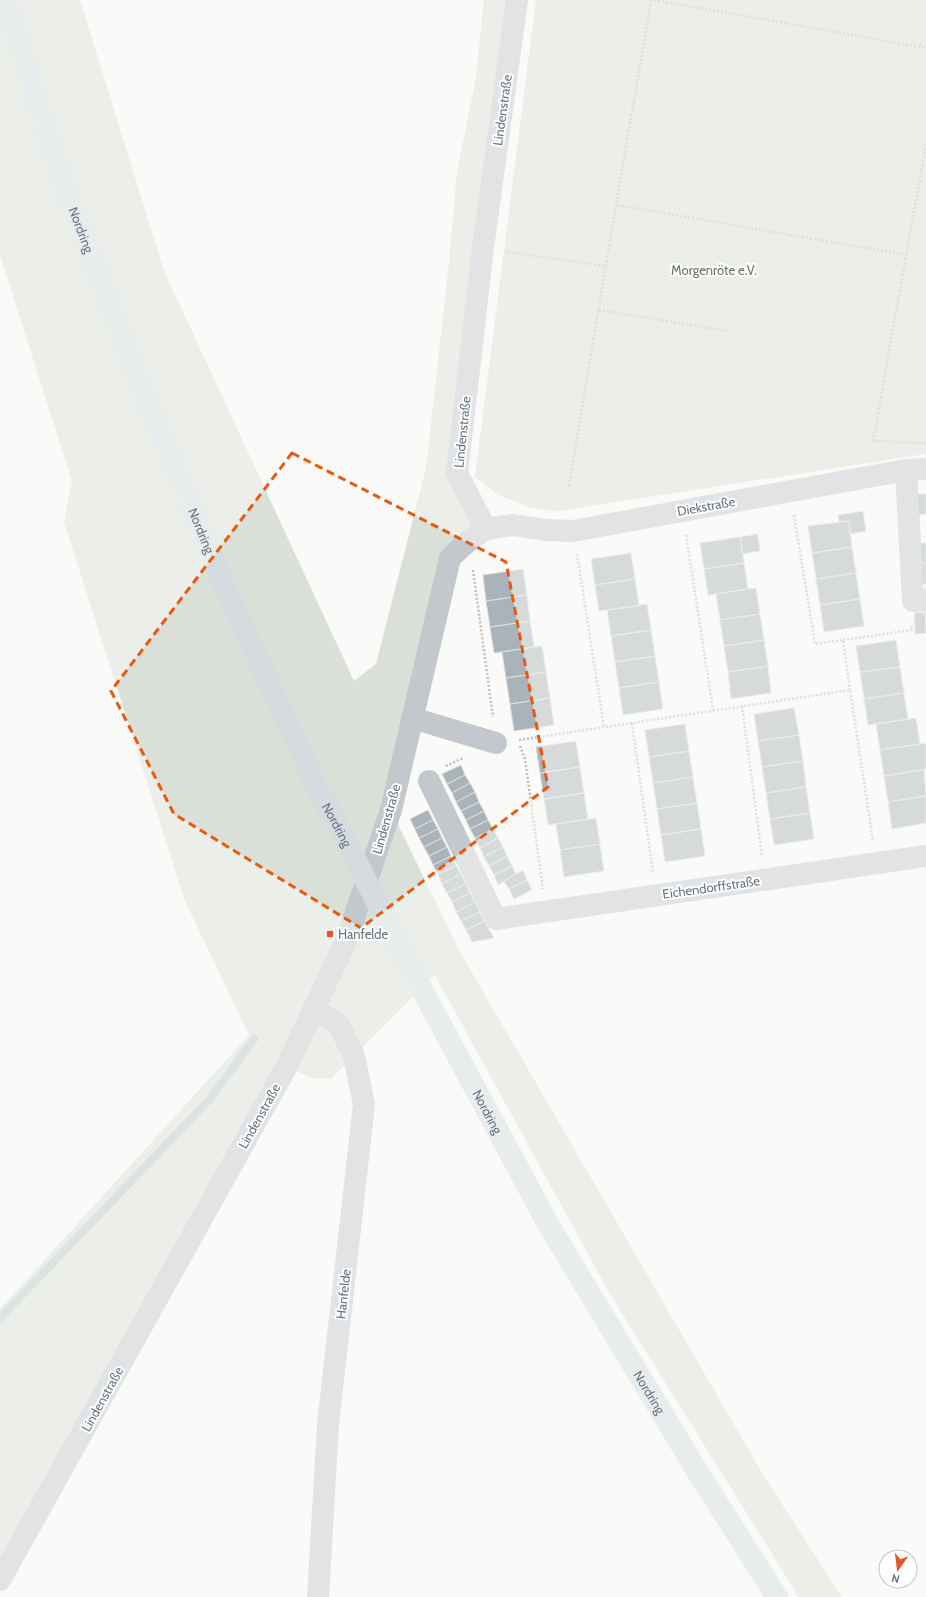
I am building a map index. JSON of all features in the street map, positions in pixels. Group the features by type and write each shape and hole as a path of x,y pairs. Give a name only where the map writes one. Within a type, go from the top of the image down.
{"main road":[{"name":"Nordring","path":"6,0 59,171 138,378 225,587 318,790 419,984 548,1224 697,1471 777,1597"}],"street":[{"name":"Lindenstraße","path":"486,529 457,474 483,248 517,0"},
{"name":"Diekstraße","path":"486,529 513,525 545,530 573,530 916,470"},
{"path":"916,470 919,601"},
{"path":"450,558 466,543 486,529"},
{"name":"Lindenstraße","path":"0,1580 287,1066 346,941 391,810 450,558"},
{"path":"412,718 496,743"},
{"name":"Eichendorffstraße","path":"429,781 496,919 926,856"},
{"name":"Hanfelde","path":"313,1010 338,1023 354,1056 364,1104 328,1425 318,1597"}],"path":[{"path":"570,486 651,0"},
{"path":"654,0 926,48"},
{"path":"926,144 873,441 926,443"},
{"path":"617,205 907,255"},
{"path":"483,248 606,266"},
{"path":"599,310 729,331"},
{"path":"791,491 815,644 912,630 919,601"},
{"path":"682,511 713,710"},
{"path":"573,530 604,727"},
{"path":"429,781 442,768 496,743 473,569 450,558"},
{"path":"843,640 877,863"},
{"path":"546,911 525,759 518,740 850,690"},
{"path":"742,706 765,879"},
{"path":"632,723 656,895"}],"highlighted area":[{"path":"292,453 506,562 548,787 361,928 174,814 111,691"}],"green space":[{"path":"0,0 80,0 164,271 354,681 376,664 426,468 449,263 457,172 476,78 484,0 517,0 457,473 486,529 450,558 391,810 460,952 765,1478 842,1597 799,1597 610,1294 435,975 331,1079 312,1078 287,1067 0,1580 0,1309 249,1035 185,901 64,522 72,481 0,255"},
{"name":"Morgenröte e.V.","path":"536,0 926,0 926,454 558,511 532,508 498,495 475,477"}],"building":[{"path":"916,494 926,494 926,514 918,515"},
{"path":"863,511 866,531 850,534 849,521 839,522 838,515"},
{"path":"849,521 852,547 812,553 808,526"},
{"path":"758,534 760,551 742,554 740,537"},
{"path":"740,537 744,563 704,569 700,543"},
{"path":"920,543 926,543 926,563 921,564"},
{"path":"852,547 856,573 816,579 812,553"},
{"path":"631,553 635,579 595,585 591,559"},
{"path":"744,563 748,589 708,595 704,569"},
{"path":"926,563 926,584 922,584 921,564"},
{"path":"523,569 527,595 486,601 483,575"},
{"path":"856,573 860,599 820,605 816,579"},
{"path":"635,579 639,606 599,611 595,585"},
{"path":"756,588 760,614 720,620 716,594"},
{"path":"527,595 530,621 490,627 486,601"},
{"path":"860,599 864,626 824,632 820,605"},
{"path":"647,604 651,630 611,636 607,610"},
{"path":"925,612 926,633 915,634 914,613"},
{"path":"760,614 764,640 724,646 720,620"},
{"path":"530,621 534,647 494,653 490,627"},
{"path":"651,630 655,656 615,662 611,636"},
{"path":"764,640 768,666 728,672 724,646"},
{"path":"896,640 900,667 860,672 856,646"},
{"path":"542,646 546,672 506,678 502,652"},
{"path":"655,656 659,682 619,688 615,662"},
{"path":"768,666 771,693 731,699 728,672"},
{"path":"900,667 904,693 864,699 860,672"},
{"path":"546,672 550,698 510,704 506,678"},
{"path":"659,682 663,709 623,715 619,688"},
{"path":"904,693 908,719 868,725 864,699"},
{"path":"550,698 554,725 514,731 510,704"},
{"path":"794,708 799,735 758,741 754,714"},
{"path":"916,718 920,744 880,750 876,724"},
{"path":"685,724 689,751 649,757 645,730"},
{"path":"799,735 803,761 762,767 758,741"},
{"path":"576,741 580,767 540,773 536,747"},
{"path":"926,743 926,769 884,776 880,750"},
{"path":"689,751 693,777 653,783 649,757"},
{"path":"803,761 806,787 766,793 762,767"},
{"path":"461,765 465,775 447,784 442,774"},
{"path":"580,767 584,793 544,799 540,773"},
{"path":"924,770 926,796 888,802 884,776"},
{"path":"465,775 470,783 452,793 447,784"},
{"path":"693,777 697,803 657,809 653,783"},
{"path":"470,783 475,792 456,802 452,793"},
{"path":"806,787 810,813 770,819 766,793"},
{"path":"475,792 479,802 461,811 456,802"},
{"path":"584,793 588,819 548,825 544,799"},
{"path":"926,796 926,823 892,829 888,802"},
{"path":"479,802 484,811 466,820 461,811"},
{"path":"697,803 701,829 661,835 657,809"},
{"path":"428,810 433,820 415,829 410,819"},
{"path":"484,811 488,820 470,829 466,820"},
{"path":"810,813 814,839 774,845 770,819"},
{"path":"596,818 600,844 560,850 556,824"},
{"path":"433,820 438,829 419,838 415,829"},
{"path":"488,820 493,829 475,838 470,829"},
{"path":"438,829 442,838 424,847 419,838"},
{"path":"493,829 498,838 480,848 475,838"},
{"path":"701,829 705,856 665,862 661,835"},
{"path":"442,838 447,847 429,856 424,847"},
{"path":"498,838 503,847 484,857 480,848"},
{"path":"600,844 604,871 564,877 560,850"},
{"path":"447,847 451,856 433,865 429,856"},
{"path":"503,847 507,856 489,866 484,857"},
{"path":"451,856 456,866 438,874 433,865"},
{"path":"507,856 512,866 494,875 489,866"},
{"path":"456,866 461,874 442,884 438,874"},
{"path":"512,866 516,874 498,885 494,875"},
{"path":"523,870 527,880 509,889 504,881"},
{"path":"461,874 466,884 447,893 442,884"},
{"path":"527,880 532,890 514,899 509,889"},
{"path":"466,884 470,893 452,902 447,893"},
{"path":"470,893 475,902 456,912 452,902"},
{"path":"475,902 480,912 461,921 456,912"},
{"path":"480,912 484,921 466,930 461,921"},
{"path":"484,921 494,938 472,942 466,930"}],"waterway":[{"path":"0,1318 209,1100 254,1039"}],"place":[{"name":"Hanfelde","path":"330,934"}]}
